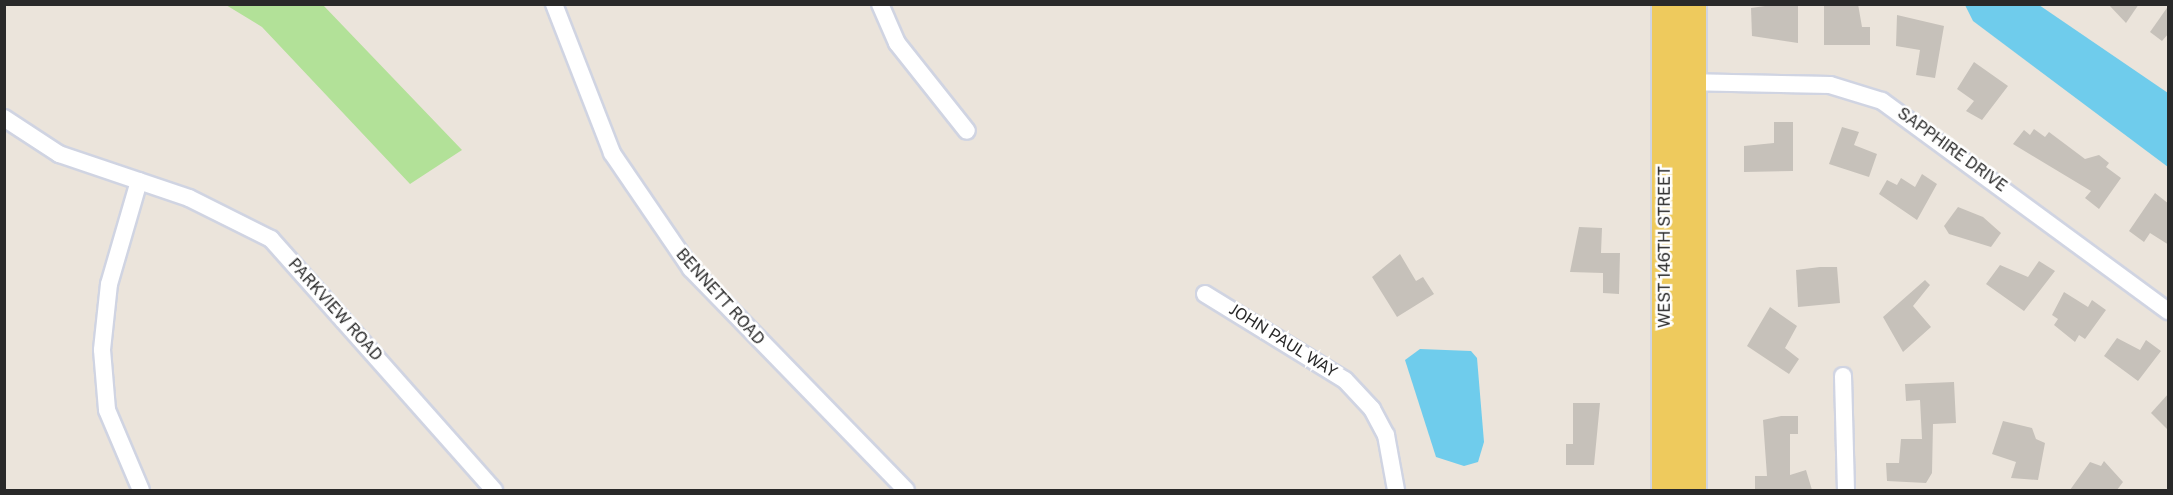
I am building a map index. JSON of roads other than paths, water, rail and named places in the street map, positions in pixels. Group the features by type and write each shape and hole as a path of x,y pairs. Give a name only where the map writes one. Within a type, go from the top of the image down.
{"main road":[{"name":"WEST 146TH STREET","path":"1665,4 1665,490"},
{"name":"WEST 146TH STREET","path":"1692,4 1692,490"}],"street":[{"name":"BENNETT ROAD","path":"554,4 612,153 684,260 906,490"},
{"path":"880,4 897,43 967,130"},
{"name":"SAPPHIRE DRIVE","path":"1664,82 1830,85 1882,101 2169,311"},
{"name":"PARKVIEW ROAD","path":"4,118 59,154 139,181 238,219 271,239 495,490"},
{"path":"139,181 110,284 102,350 107,410 141,490"},
{"name":"JOHN PAUL WAY","path":"1205,294 1345,380 1372,409 1386,435 1396,466 1396,490"},
{"path":"1843,376 1846,490"}],"water":[{"path":"1965,5 2039,5 2168,93 2168,167 1973,21"},
{"path":"1420,349 1471,351 1477,358 1484,442 1478,462 1464,466 1436,457 1405,360"}]}
